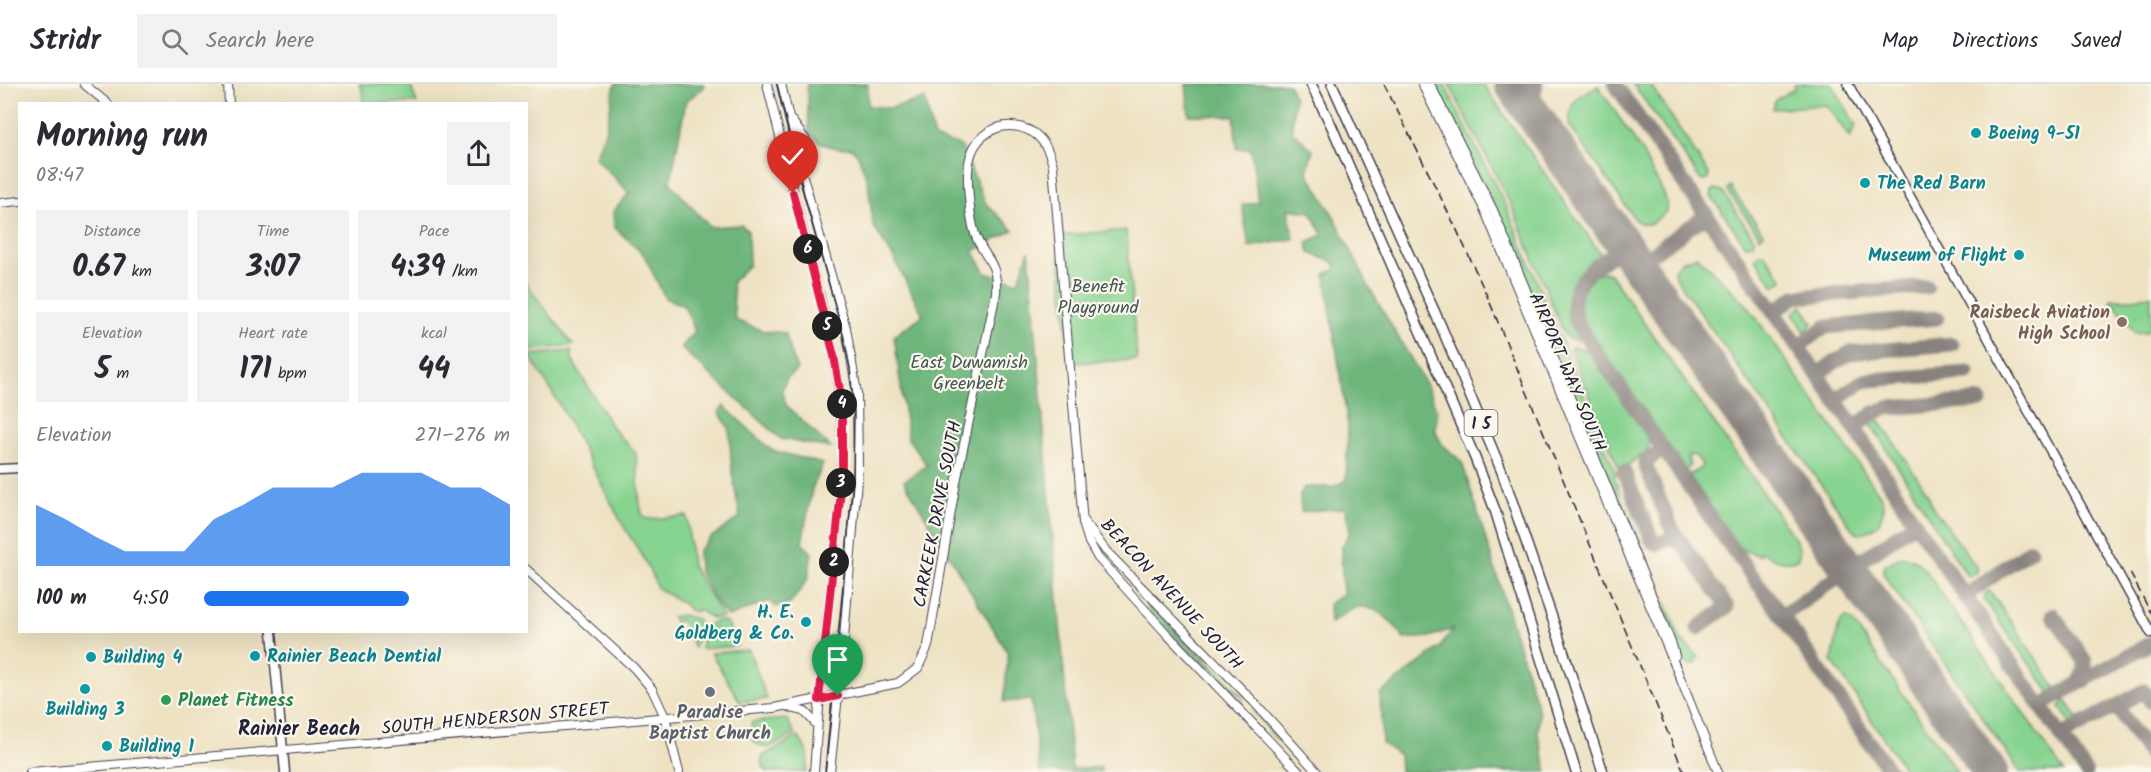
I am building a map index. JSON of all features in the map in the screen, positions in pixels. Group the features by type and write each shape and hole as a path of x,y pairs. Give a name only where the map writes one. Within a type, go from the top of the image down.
{"highway":[{"name":"I 5","path":"1311,84 1475,458 1495,510 1576,772"},
{"name":"I 5","path":"1332,84 1441,326 1502,472 1603,772"}],"main road":[{"path":"84,84 106,102"},
{"path":"228,84 229,102"},
{"path":"767,84 834,356 842,402 842,481 819,700 814,772"},
{"path":"781,84 802,173 846,328 857,393 858,468 830,772"},
{"name":"AIRPORT WAY SOUTH","path":"1422,84 1485,211 1718,772"},
{"name":"AIRPORT WAY SOUTH","path":"1430,84 1493,210 1672,645 1679,675"},
{"path":"1848,84 2151,633"},
{"path":"789,116 810,146"},
{"name":"CARKEEK DRIVE SOUTH","path":"918,668 928,646 956,482 996,293 995,269 979,243 970,214 967,166 974,147 984,135 1005,126 1020,127 1035,133 1049,151 1053,166 1085,522"},
{"path":"0,203 18,201"},
{"path":"0,470 18,468"},
{"name":"BEACON AVENUE SOUTH","path":"1085,522 1089,542 1098,558 1299,772"},
{"name":"BEACON AVENUE SOUTH","path":"1085,522 1106,551 1254,702 1317,772"},
{"path":"528,571 652,689 665,717 679,772"},
{"path":"272,633 285,772"},
{"name":"SOUTH HENDERSON STREET","path":"30,772 283,752 788,706 891,686 903,681 918,668"},
{"path":"788,706 806,712 817,725"}],"green space":[{"path":"359,84 410,84 417,102 363,102 362,89"},
{"path":"615,84 704,84 703,88 686,101 670,183 710,227 742,225 748,231 749,265 732,282 735,320 764,331 785,333 797,370 787,378 782,390 786,405 831,448 781,439 681,348 695,331 684,306 665,298 644,255 614,227 613,212 629,193 595,157 606,129"},
{"name":"East Duwamish Greenbelt","path":"807,84 868,84 868,106 890,108 925,99 934,138 961,146 986,204 1014,230 973,251 986,273 1018,282 1029,251 1072,769 1101,767 1101,772 1040,772 1031,700 1004,702 1008,653 904,481 927,465 908,439 894,336 923,315 893,257 873,226 868,182 858,155 851,148 838,148 823,144 809,133"},
{"path":"1186,84 1289,84 1294,98 1292,131 1313,150 1307,171 1335,218 1370,289 1427,386 1437,411 1435,430 1442,444 1462,462 1539,712 1538,734 1547,772 1400,772 1399,755 1382,743 1380,694 1441,646 1453,629 1429,637 1404,639 1391,622 1380,613 1359,607 1348,611 1330,623 1329,603 1343,595 1341,549 1350,531 1345,508 1301,512 1300,496 1304,487 1333,487 1346,480 1348,426 1325,274 1335,270 1335,263 1309,253 1307,242 1323,235 1311,212 1288,209 1294,239 1249,247 1242,205 1258,202 1251,149 1237,149 1234,116 1189,115"},
{"path":"1435,84 1444,84 1506,206 1616,474 1614,477 1622,500 1681,640 1698,656 1695,664 1689,665 1683,661 1670,623 1504,227"},
{"path":"1449,84 1483,84 1602,256 1580,276 1571,293 1570,313 1580,340 1565,336 1512,207"},
{"path":"1633,84 1650,84 1709,174 1708,179 1701,181 1682,153 1683,151 1681,152"},
{"path":"1794,84 1832,84 1856,125 1850,138 1826,105 1773,109 1775,100 1794,89"},
{"path":"1598,86 1643,153 1665,197 1666,212 1651,224 1636,221 1569,125 1573,104 1579,96"},
{"path":"1730,187 1764,234 1760,237 1727,190"},
{"path":"1715,189 1722,191 1754,238 1753,244 1745,245 1711,196"},
{"name":"Benefit Playground","path":"1126,230 1137,360 1070,363 1058,236"},
{"path":"1760,253 1765,254 1783,280 1774,286 1756,260"},
{"path":"1697,256 1747,305 1880,495 1883,509 1875,527 1863,533 1855,533 1675,276 1674,270 1681,262"},
{"path":"1603,272 1610,274 1795,539 1799,556 1795,560 1782,561 1763,552 1760,552 1760,555 1735,546 1687,476 1701,468 1702,464 1696,456 1691,455 1688,458 1690,466 1683,471 1583,326 1579,309 1581,294 1589,281"},
{"path":"528,285 536,297 573,345 528,351"},
{"path":"2151,295 2151,331 2135,333 2115,304 2111,303 2111,299 2135,299"},
{"path":"1802,306 1813,323 1805,332 1793,313"},
{"path":"1573,347 1589,351 1650,438 1648,450 1620,471 1570,349"},
{"path":"571,351 572,360 613,429 636,453 640,506 643,516 648,519 687,516 692,566 723,617 712,618 697,609 696,612 689,610 684,604 657,588 566,416 529,355"},
{"path":"724,406 771,450 823,464 812,489 802,543 812,553 808,579 790,604 776,607 769,601 728,617 715,601 699,571 698,551 710,538 740,517 732,472 729,428 719,412"},
{"path":"1874,420 1880,421 1927,492 1934,509 1978,569 1976,574 1968,576 1955,557 1870,423"},
{"path":"1903,556 1913,559 1923,567 2064,772 2020,772 1883,573 1885,565"},
{"path":"1990,591 2056,688 2050,693 1984,600 1985,594"},
{"path":"1148,604 1195,652 1216,678 1243,703 1238,705 1147,608"},
{"path":"1162,614 1245,699 1215,674 1201,655 1176,632"},
{"path":"682,615 698,619 699,631 694,648 681,620 675,623 672,617"},
{"path":"1845,617 1852,621 1957,772 1906,772 1832,661 1839,623"},
{"path":"716,621 727,622 737,646 701,649 705,626"},
{"path":"749,650 767,699 740,702 711,653"},
{"path":"2065,699 2078,718 2084,715 2085,718 2071,724 2060,707"},
{"path":"1253,710 1257,711 1313,772 1307,772 1297,757 1271,734"},
{"path":"787,719 795,734 768,748 753,740 752,722"},
{"path":"798,736 808,753 807,772 767,772 761,762 763,756"}],"taxiway":[{"path":"1536,84 1532,105 1538,121"},
{"path":"1615,84 1854,427 1915,523 2086,772"},
{"path":"1637,264 1707,215"},
{"path":"1625,247 1592,269 1578,286 1574,297 1577,324 1890,772"},
{"path":"1773,312 1795,297 1927,287"},
{"path":"1797,347 1825,327 1937,318"},
{"path":"1817,374 1849,353 1952,344"},
{"path":"1835,400 1868,380 1968,373"},
{"path":"1854,427 1874,413 1887,408 1981,401"},
{"path":"1663,449 1646,461 1646,467 1672,529 1727,607 1698,628"},
{"path":"1624,472 1653,542 1658,544 1669,539 1680,541"},
{"path":"1782,616 1915,523"},
{"path":"1965,596 2030,550"},
{"path":"2053,615 2085,661 2085,672 2078,684"},
{"path":"2041,707 2056,696 2151,643"},
{"path":"2061,736 2144,691 2151,702"},
{"path":"2116,706 2151,757"}],"runway":[{"path":"1512,84 1990,772"}],"tram line":[{"path":"777,84 804,194 844,338 850,368 854,412 853,482 825,772"},
{"path":"823,291 842,376 846,415"}],"railway":[{"path":"1384,84 1456,228 1488,298 1684,772"},
{"path":"2130,573 2151,613"}],"place":[{"name":"Boeing 9-51","path":"1976,133"},
{"name":"The Red Barn","path":"1865,183"},
{"name":"Museum of Flight","path":"2019,255"},
{"name":"Raisbeck Aviation High School","path":"2122,322"},
{"name":"H. E. Goldberg & Co.","path":"806,622"},
{"name":"Rainier Beach Dential","path":"255,656"},
{"name":"Building 4","path":"91,657"},
{"name":"Building 3","path":"85,689"},
{"name":"Paradise Baptist Church","path":"710,692"},
{"name":"Planet Fitness","path":"166,700"},
{"name":"Building 1","path":"107,746"}],"district":[{"name":"Rainier Beach","path":"299,728"}],"route":[{"path":"793,193 834,356 842,402 842,481 819,700 838,696"}]}
